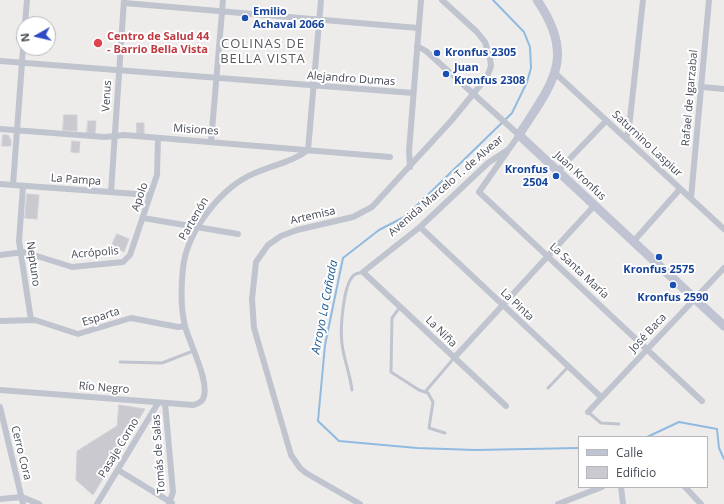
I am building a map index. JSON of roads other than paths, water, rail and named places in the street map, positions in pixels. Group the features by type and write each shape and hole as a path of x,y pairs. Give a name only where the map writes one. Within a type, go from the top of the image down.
{"main road":[{"name":"Avenida Marcelo T. de Alvear","path":"520,135 556,74 557,55 554,32 549,17 537,0"},
{"name":"Juan Kronfus","path":"520,135 557,172 724,326"}],"street":[{"path":"26,16 27,0"},
{"path":"212,142 223,0"},
{"path":"308,150 321,0"},
{"path":"410,167 409,151 421,0"},
{"name":"Artemisa","path":"360,504 306,473 300,468 291,455 254,328 252,299 254,274 260,255 274,240 290,232 353,217 367,211 382,198 475,94 490,72 490,58 488,51 478,32 442,0"},
{"path":"626,139 629,128 643,0"},
{"name":"Rafael de Igarzabal","path":"691,198 709,0"},
{"path":"124,1 418,28"},
{"name":"Venus","path":"111,192 124,1"},
{"name":"Juan Kronfus","path":"417,46 426,50 520,135"},
{"path":"13,185 22,56"},
{"name":"Alejandro Dumas","path":"0,61 413,93"},
{"name":"Saturnino Laspiur","path":"556,74 724,229"},
{"path":"702,87 724,89"},
{"path":"557,172 606,120"},
{"name":"Misiones","path":"0,129 105,137 124,135 390,157"},
{"name":"Avenida Marcelo T. de Alvear","path":"363,272 420,228 488,163 508,149 520,135"},
{"name":"Apolo","path":"126,260 130,255 157,175 158,138"},
{"name":"La Santa María","path":"508,149 479,192 702,401"},
{"name":"Partenón","path":"204,398 204,382 185,326 183,268 191,242 213,204 224,192 248,176 294,158 308,150"},
{"name":"La Pampa","path":"0,184 150,195"},
{"name":"Neptuno","path":"23,186 19,235 20,252 31,320"},
{"path":"633,242 680,189"},
{"path":"454,358 594,206"},
{"path":"143,218 238,234"},
{"name":"La Pinta","path":"420,228 601,397"},
{"path":"0,255 20,252"},
{"name":"Acrópolis","path":"20,252 32,254 72,267 123,262 126,260"},
{"name":"José Baca","path":"588,412 694,298 724,268"},
{"name":"La Niña","path":"363,272 506,406"},
{"name":"Esparta","path":"0,321 31,320 78,334 131,318 178,327 185,326"},
{"name":"Río Negro","path":"0,390 193,405 199,404 204,398"},
{"name":"Pasaje Corno","path":"97,504 158,403"},
{"name":"Tomás de Salas","path":"165,403 173,492 171,503"},
{"name":"Cerro Cora","path":"0,407 24,504"},
{"path":"118,470 171,503"},
{"path":"558,504 599,488"},
{"path":"621,488 623,504"},
{"path":"686,488 701,504"},
{"path":"0,499 22,497 39,504"}],"lane":[{"path":"352,390 350,372 344,356 342,342 344,300 351,279 354,275 363,272"},
{"path":"400,307 392,318 391,372 393,375 432,397 433,402 429,428 445,433"},
{"path":"120,362 162,363 193,351"},
{"path":"425,392 454,358"},
{"path":"548,388 568,366"},
{"path":"588,412 601,423 619,424"}],"waterway":[{"name":"Arroyo La Cañada","path":"493,0 524,32 530,47 531,68 527,82 512,113 406,216 379,230 343,258 325,345 318,421 339,441 417,448 475,450 578,448"},
{"name":"Arroyo La Cañada","path":"649,436 679,422 717,429 719,448 724,459"}],"place":[{"name":"Emilio Achaval 2066","path":"245,18"},
{"name":"Centro de Salud 44 - Barrio Bella Vista","path":"98,43"},
{"name":"Kronfus 2305","path":"437,53"},
{"name":"Juan Kronfus 2308","path":"446,74"},
{"name":"Kronfus 2504","path":"556,176"},
{"name":"Kronfus 2575","path":"659,257"},
{"name":"Kronfus 2590","path":"673,285"}],"district":[{"name":"COLINAS DE BELLA VISTA","path":"263,52"}]}
